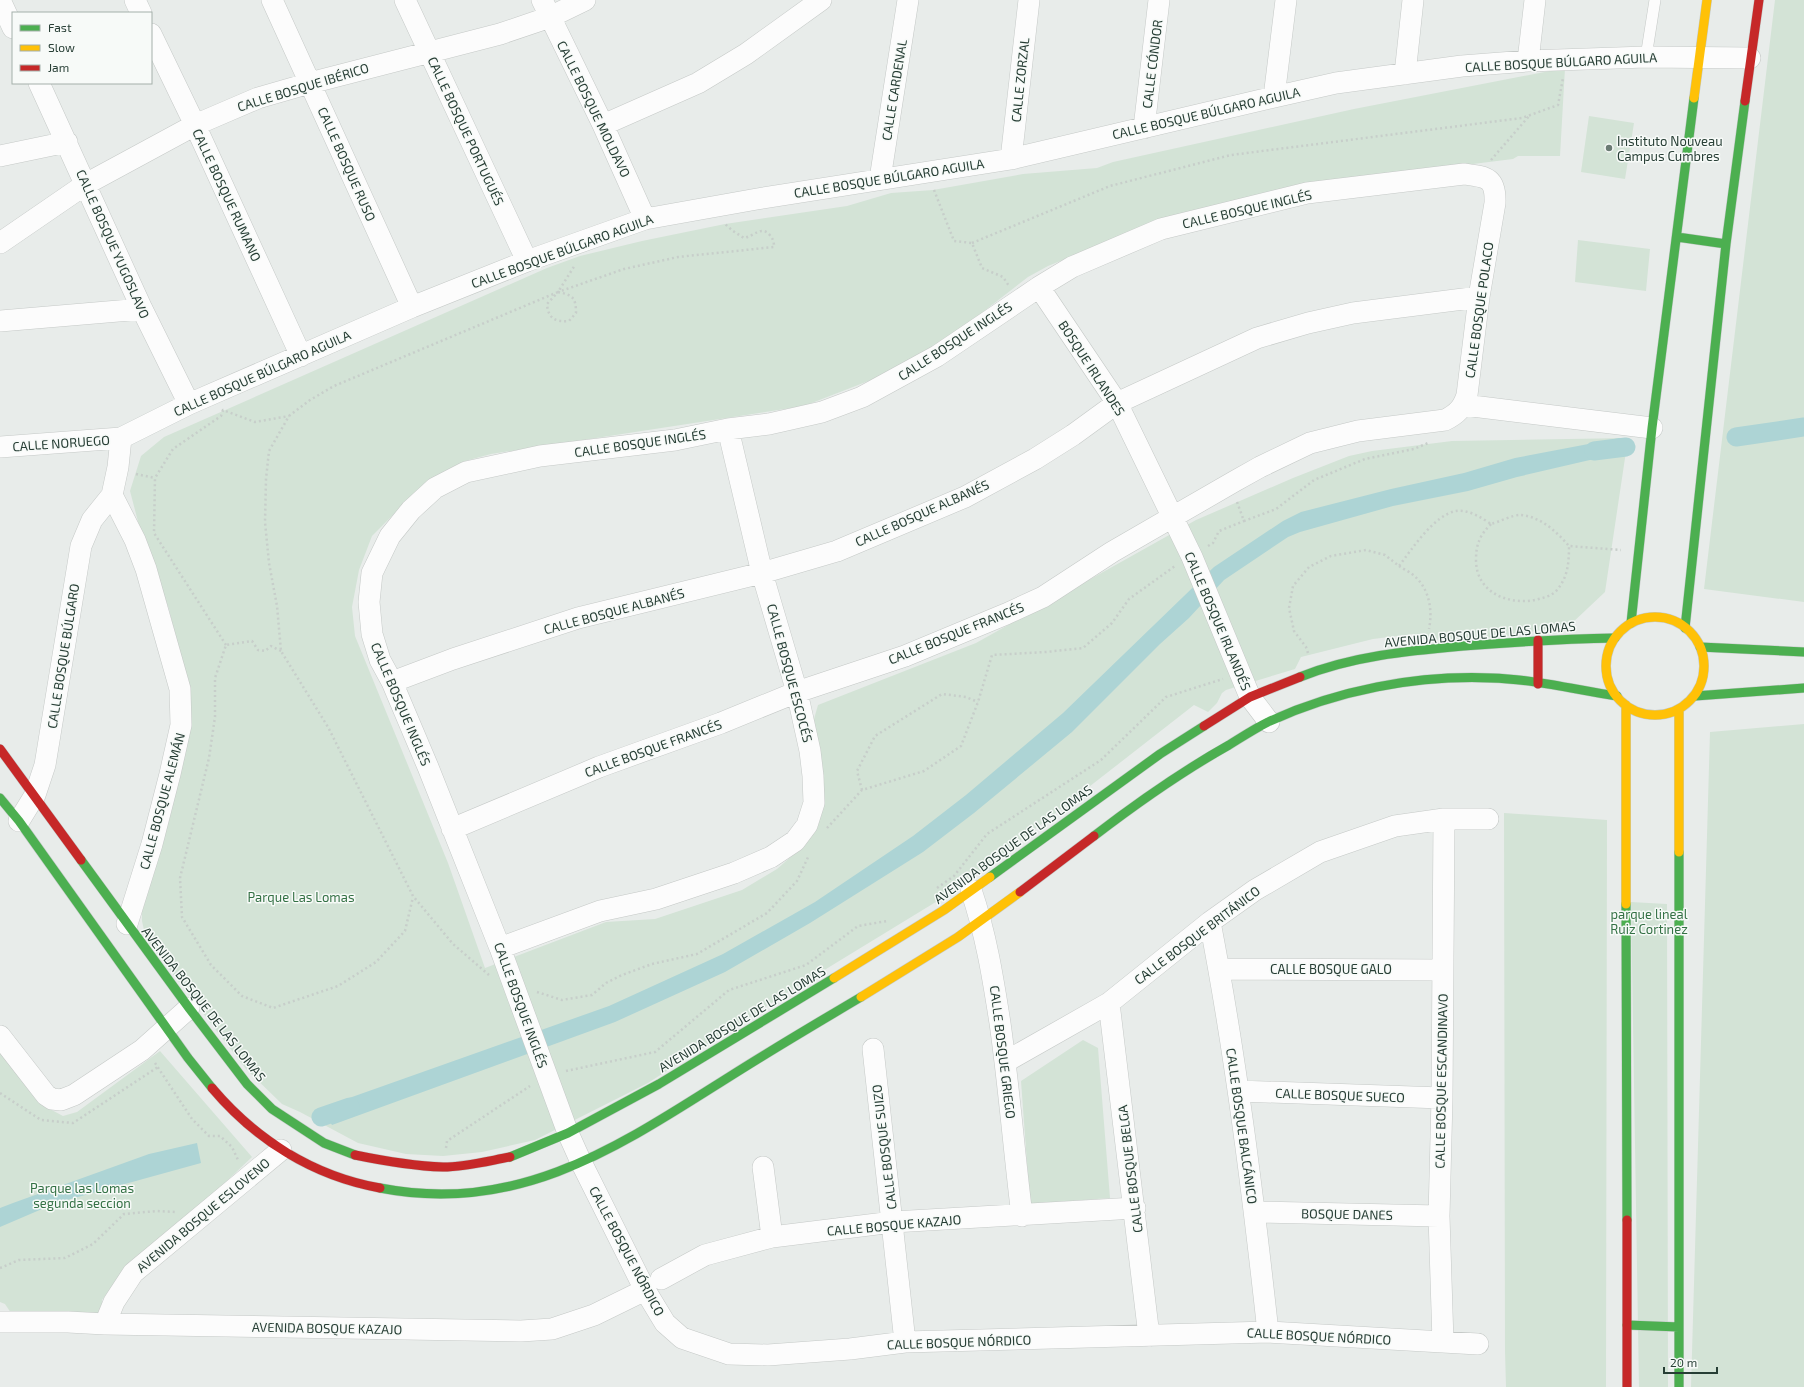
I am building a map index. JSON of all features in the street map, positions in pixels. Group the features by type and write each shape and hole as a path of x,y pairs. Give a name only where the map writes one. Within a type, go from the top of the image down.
{"street":[{"path":"135,0 141,12"},
{"name":"CALLE BOSQUE RUSO","path":"272,0 412,307"},
{"name":"CALLE BOSQUE PORTUGUÉS","path":"405,0 527,261"},
{"name":"CALLE BOSQUE IBÉRICO","path":"0,243 86,184 195,125 258,98 310,83 500,34 546,9 585,0"},
{"path":"603,125 698,83 746,54 821,0"},
{"name":"CALLE CARDENAL","path":"880,180 908,0"},
{"name":"CALLE ZORZAL","path":"1011,159 1029,0"},
{"name":"CALLE CÓNDOR","path":"1144,128 1159,0"},
{"path":"1274,97 1286,0"},
{"path":"1405,74 1413,0"},
{"path":"1528,60 1535,0"},
{"path":"1631,623 1652,428 1707,0"},
{"path":"1685,628 1726,244 1758,0"},
{"name":"CALLE BOSQUE MOLDAVO","path":"546,9 603,125 645,219"},
{"name":"CALLE BOSQUE RUMANO","path":"152,36 195,125 301,356"},
{"name":"CALLE BOSQUE BÚLGARO AGUILA","path":"122,438 189,404 412,307 527,261 645,219 1011,159 1274,97 1336,84 1462,66 1528,60 1646,56 1750,58"},
{"name":"CALLE BOSQUE YUGOSLAVO","path":"39,84 142,309 189,404"},
{"path":"0,156 67,142"},
{"name":"CALLE BOSQUE INGLÉS","path":"581,1162 568,1133 500,948 392,682 380,660 372,634 369,602 372,573 390,536 411,510 435,488 466,472 540,456 675,440 728,429 769,424 822,412 862,396 937,356 1039,287 1072,267 1161,229 1307,193 1464,174 1479,176"},
{"name":"CALLE BOSQUE POLACO","path":"1464,406 1467,395 1479,298 1495,203 1495,190 1489,180 1479,176"},
{"path":"1677,237 1726,244"},
{"name":"BOSQUE IRLANDES","path":"1039,287 1117,403 1173,517"},
{"name":"CALLE BOSQUE ALBANÉS","path":"392,682 578,618 762,573 837,551 965,497 1035,459 1073,435 1117,403 1264,336 1308,323 1353,313 1479,298"},
{"path":"0,321 142,309"},
{"path":"1464,406 1652,428"},
{"name":"CALLE BOSQUE FRANCÉS","path":"452,829 599,767 721,723 797,692 905,656 1012,611 1043,597 1112,552 1235,481 1310,443 1358,431 1445,420 1456,414 1464,406"},
{"name":"CALLE BOSQUE ESCOCÉS","path":"500,948 600,911 656,899 734,873 771,857 795,841 807,825 814,803 810,751 797,692 762,573 728,429"},
{"path":"112,495 122,438"},
{"name":"CALLE NORUEGO","path":"0,447 122,438"},
{"name":"CALLE BOSQUE BÚLGARO","path":"19,822 35,795 45,765 80,546 92,520 112,495"},
{"name":"CALLE BOSQUE ALEMÁN","path":"112,495 135,540 146,569 180,689 181,725 172,767 152,844 127,924"},
{"name":"CALLE BOSQUE IRLANDÉS","path":"1173,517 1192,556 1250,697 1268,722"},
{"path":"1651,617 1665,618 1678,623 1685,628 1696,639 1700,647 1704,664 1702,681 1695,696 1679,710 1663,715 1650,715 1626,705 1617,696 1609,683 1606,668 1608,652 1615,638 1631,623 1651,617"},
{"name":"AVENIDA BOSQUE DE LAS LOMAS","path":"0,749 189,1008 248,1084 272,1109 324,1143 352,1154 387,1162 444,1167 479,1163 513,1156 568,1133 659,1084 845,977 1078,816 1148,762 1250,697 1308,674 1364,658 1402,651 1538,640 1615,638"},
{"path":"1538,640 1538,684"},
{"path":"1700,647 1804,652"},
{"path":"0,798 19,822 198,1071 238,1117 281,1150 329,1174 362,1186 406,1193 450,1194 500,1189 534,1180 581,1162 624,1142 853,997 906,971 982,921 1150,794 1196,764 1268,722 1326,701 1371,688 1463,678 1496,678 1617,696"},
{"path":"1695,696 1804,688"},
{"path":"1626,705 1627,1387"},
{"path":"1679,710 1679,1387"},
{"name":"CALLE BOSQUE BRITÁNICO","path":"1006,1062 1109,1003 1210,922 1255,890 1320,852 1395,826 1444,819 1488,818"},
{"name":"CALLE BOSQUE ESCANDINAVO","path":"1443,1342 1439,1216 1442,1098 1444,819"},
{"name":"CALLE BOSQUE GRIEGO","path":"971,890 982,921 993,976 1006,1062 1022,1216"},
{"name":"CALLE BOSQUE BALCÁNICO","path":"1210,922 1238,1091 1255,1212 1268,1332"},
{"name":"CALLE BOSQUE GALO","path":"1219,969 1442,970"},
{"name":"CALLE BOSQUE BELGA","path":"1109,1003 1135,1208 1149,1336"},
{"path":"0,1036 46,1095 52,1099 61,1100 74,1095 142,1050 189,1008"},
{"name":"CALLE BOSQUE SUIZO","path":"873,1049 906,1342"},
{"name":"CALLE BOSQUE SUECO","path":"1238,1091 1442,1098"},
{"name":"AVENIDA BOSQUE ESLOVENO","path":"106,1324 114,1302 133,1273 281,1150"},
{"name":"CALLE BOSQUE NÓRDICO","path":"581,1162 653,1285 665,1323 682,1338 729,1354 776,1355 850,1349 906,1342 1268,1332 1478,1344"},
{"path":"763,1167 772,1237"},
{"name":"CALLE BOSQUE KAZAJO","path":"653,1285 705,1255 772,1237 893,1222 1022,1216 1135,1208"},
{"name":"BOSQUE DANES","path":"1255,1212 1439,1216"},
{"name":"AVENIDA BOSQUE KAZAJO","path":"0,1322 521,1331 552,1328 594,1315 653,1285"},
{"path":"1627,1325 1679,1327"}],"lane":[{"path":"1646,56 1655,0"}],"path":[{"path":"927,173 954,241 972,243 1110,186 1231,155 1522,118 1558,105 1566,59"},
{"path":"1479,176 1498,150 1531,115"},
{"path":"226,645 215,678 215,717 209,758 180,878 182,917 211,965 242,996 273,1008 338,986 376,962 405,931 413,896 328,727 281,651 277,606 269,563 265,522 268,451 289,416 310,400 334,386 558,292 624,269 678,257 774,247 774,239 766,231 761,230 744,238 733,232 725,224 715,207"},
{"path":"558,292 572,296 576,302 576,313 569,321 558,322 551,318 547,304 558,292 580,256 583,241"},
{"path":"972,243 982,268 1003,277 1018,301"},
{"path":"226,645 154,533 155,478 173,449 221,416 223,410 255,422 289,416"},
{"path":"826,830 862,790 924,772 961,746 978,702 992,655 1082,648 1112,623 1129,599 1167,571 1212,543 1219,531 1276,509 1314,480 1328,474 1365,459 1414,449 1428,443"},
{"path":"1235,481 1237,502 1244,521"},
{"path":"1399,566 1420,538 1443,516 1457,511 1479,516 1491,524"},
{"path":"1569,546 1568,565 1564,579 1556,590 1545,598 1509,601 1491,591 1481,579 1476,569 1477,545 1482,533 1491,524 1520,515 1537,520 1550,527 1569,546 1639,551"},
{"path":"1310,658 1306,648 1294,631 1289,608 1293,586 1309,568 1331,556 1366,550 1385,555 1413,575 1422,584 1432,612 1425,649"},
{"path":"226,645 252,641 258,650 266,651 272,646 281,651"},
{"path":"936,889 954,876 987,834 1101,760 1166,697 1241,674"},
{"path":"862,790 857,771 876,736 942,694 966,697 978,702"},
{"path":"592,995 606,983 622,975 652,964 697,954 767,913 797,881 809,854"},
{"path":"444,1167 444,1156 447,1141 547,1075 655,1052 729,990 806,965 858,926 895,920"},
{"path":"142,1050 158,1067 192,1119 209,1136 220,1136 232,1147 239,1164"},
{"path":"0,1268 19,1260 65,1258 93,1244 124,1214 157,1211 178,1212"}],"green space":[{"path":"1775,0 1804,0 1804,602 1704,589"},
{"name":"Parque Las Lomas","path":"1565,68 1560,156 1518,156 1513,159 1353,179 1159,221 1048,266 1028,277 934,350 871,380 804,406 491,454 465,461 426,482 372,536 359,570 352,607 355,636 448,863 485,968 606,922 655,919 742,890 777,869 802,847 819,788 814,719 818,705 976,643 1196,520 1293,478 1349,456 1372,451 1452,441 1628,438 1605,592 1570,625 1502,637 1427,640 1414,634 1373,639 1301,657 1295,669 1226,690 1222,693 1217,703 1208,712 1194,705 962,886 790,991 648,1083 535,1140 482,1152 443,1156 406,1154 358,1143 282,1104 246,1069 146,939 142,921 142,900 188,690 169,609 141,533 130,491 141,456 164,437 547,268 580,256 642,241 725,224 847,206 891,193 933,190 1023,174 1097,168 1113,162 1354,109"},
{"path":"1589,116 1634,123 1625,179 1581,172"},
{"path":"1578,240 1650,249 1646,291 1575,282"},
{"path":"1804,724 1804,1387 1691,1387 1710,732"},
{"path":"1504,813 1607,820 1606,1387 1506,1387"},
{"name":"parque lineal Ruiz Cortinez","path":"1631,902 1667,904 1668,1387 1639,1387"},
{"path":"1083,1040 1098,1048 1110,1198 1030,1204 1021,1081"},
{"name":"Parque las Lomas segunda seccion","path":"0,1047 46,1107 63,1116 77,1112 160,1051 252,1157 192,1214 132,1260 102,1300 102,1313 11,1313 5,1304 0,1302"}],"water":[{"path":"1620,438 1620,453 1517,477 1468,491 1393,506 1300,532 1288,537 1224,580 1189,618 1160,644 1072,732 974,813 923,852 810,923 725,972 615,1022 332,1125 321,1108 609,1006 723,954 815,902 913,836 966,795 1063,713 1214,567 1283,521 1301,512 1391,489 1464,473 1515,458"},
{"path":"197,1143 201,1163 56,1203 0,1227 0,1208 149,1154"}],"waterway":[{"path":"1736,437 1804,427"},
{"path":"1594,451 1626,447"},
{"path":"321,1117 350,1107"}],"traffic: fast":[{"path":"1631,623 1652,428 1694,98"},
{"path":"1685,628 1726,244 1745,101"},
{"path":"1677,237 1726,244"},
{"path":"1300,677 1360,659 1401,652 1501,643 1615,638"},
{"path":"1700,647 1804,652"},
{"path":"1094,836 1177,777 1258,727 1294,711 1349,693 1406,682 1434,679 1491,678 1539,683 1617,696"},
{"path":"1695,696 1804,688"},
{"path":"990,877 1160,754 1204,726"},
{"path":"0,798 19,821 188,1058 212,1088"},
{"path":"1679,852 1679,1387"},
{"path":"81,860 189,1008 247,1084 272,1109 324,1143 355,1155"},
{"path":"1626,904 1627,1220"},
{"path":"510,1157 568,1133 659,1084 834,978"},
{"path":"380,1188 430,1194 478,1192 522,1183 565,1169 606,1150 647,1128 778,1046 861,997"},
{"path":"1627,1325 1679,1327"}],"traffic: slow":[{"path":"1694,98 1707,0"},
{"path":"1655,617 1674,621 1689,632 1700,647 1704,666 1700,685 1689,700 1674,711 1655,715 1636,711 1621,700 1610,685 1606,666 1610,647 1621,632 1636,621 1655,617"},
{"path":"1626,705 1626,904"},
{"path":"1679,710 1679,852"},
{"path":"834,978 944,910 990,877"},
{"path":"861,997 958,937 1020,892"}],"traffic: jam":[{"path":"1745,101 1759,0"},
{"path":"1538,640 1538,684"},
{"path":"1204,726 1250,697 1300,677"},
{"path":"0,749 81,860"},
{"path":"1020,892 1094,836"},
{"path":"212,1088 247,1124 287,1153 332,1175 380,1188"},
{"path":"355,1155 399,1163 443,1167 468,1165 510,1157"},
{"path":"1627,1220 1627,1387"}],"place":[{"name":"Instituto Nouveau Campus Cumbres","path":"1609,148"}]}
